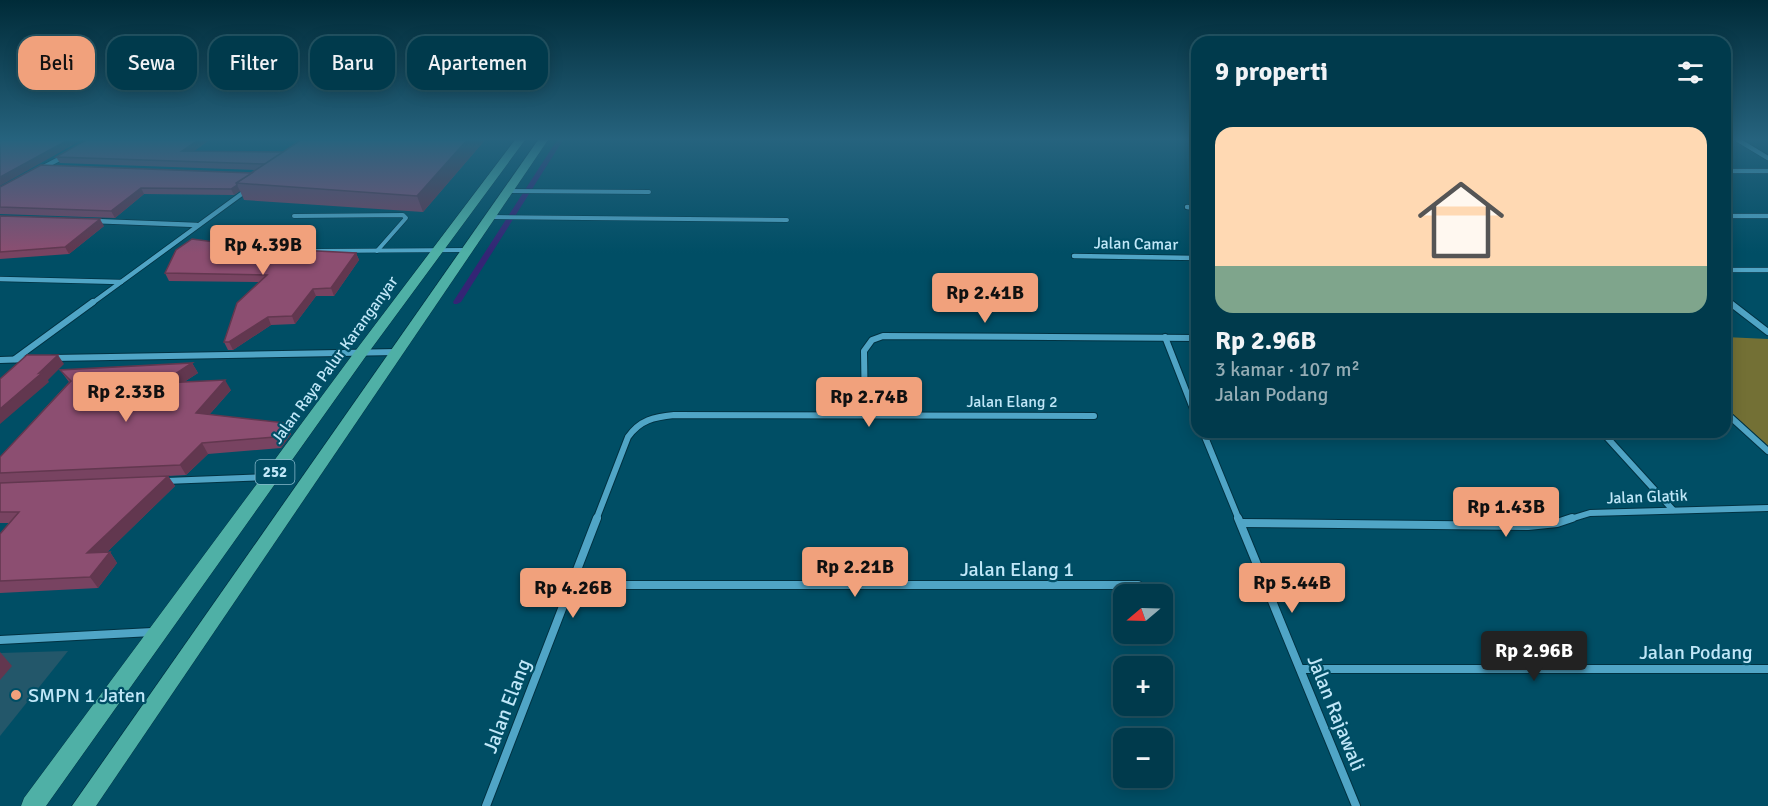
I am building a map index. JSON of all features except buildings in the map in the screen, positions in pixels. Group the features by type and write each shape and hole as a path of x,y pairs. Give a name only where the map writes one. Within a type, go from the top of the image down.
{"main road":[{"name":"Jalan Raya Palur Karanganyar","path":"32,806 361,353 493,178"},
{"name":"252","path":"83,806 469,250 500,217 522,178"}],"street":[{"path":"14,359 251,187"},
{"path":"1187,207 1191,207"},
{"path":"1731,216 1768,216"},
{"path":"81,221 198,225"},
{"name":"Jalan Camar","path":"1074,256 1191,258"},
{"path":"1731,270 1768,270"},
{"path":"0,279 121,282"},
{"path":"1731,304 1768,332"},
{"path":"865,416 864,351 866,344 878,337 892,335 1191,338"},
{"path":"1165,337 1191,404"},
{"path":"50,358 397,352"},
{"path":"0,360 38,359"},
{"name":"Jalan Elang 2","path":"643,420 674,415 1094,416"},
{"path":"1731,417 1768,451"},
{"name":"Jalan Elang","path":"486,806 628,437 634,427 643,420"},
{"name":"Jalan Rajawali","path":"1206,438 1356,806"},
{"path":"1607,438 1673,510"},
{"path":"156,482 271,477"},
{"name":"Jalan Glatik","path":"1241,523 1528,526 1557,523 1590,513 1768,508"},
{"name":"Jalan Elang 1","path":"572,585 1113,585"},
{"path":"0,640 159,632"},
{"name":"Jalan Podang","path":"1301,669 1768,669"}],"lane":[{"path":"515,191 649,192"},
{"path":"294,216 403,215 406,218 377,251"},
{"path":"500,217 787,220"},
{"path":"308,251 469,250"}],"shaded area":[{"path":"1731,337 1768,339 1768,446 1731,412"},
{"name":"SMPN 1 Jaten","path":"68,651 0,736 0,653"}],"waterway":[{"path":"457,302 536,178"}],"place":[{"name":"SMPN 1 Jaten","path":"16,695"}]}
